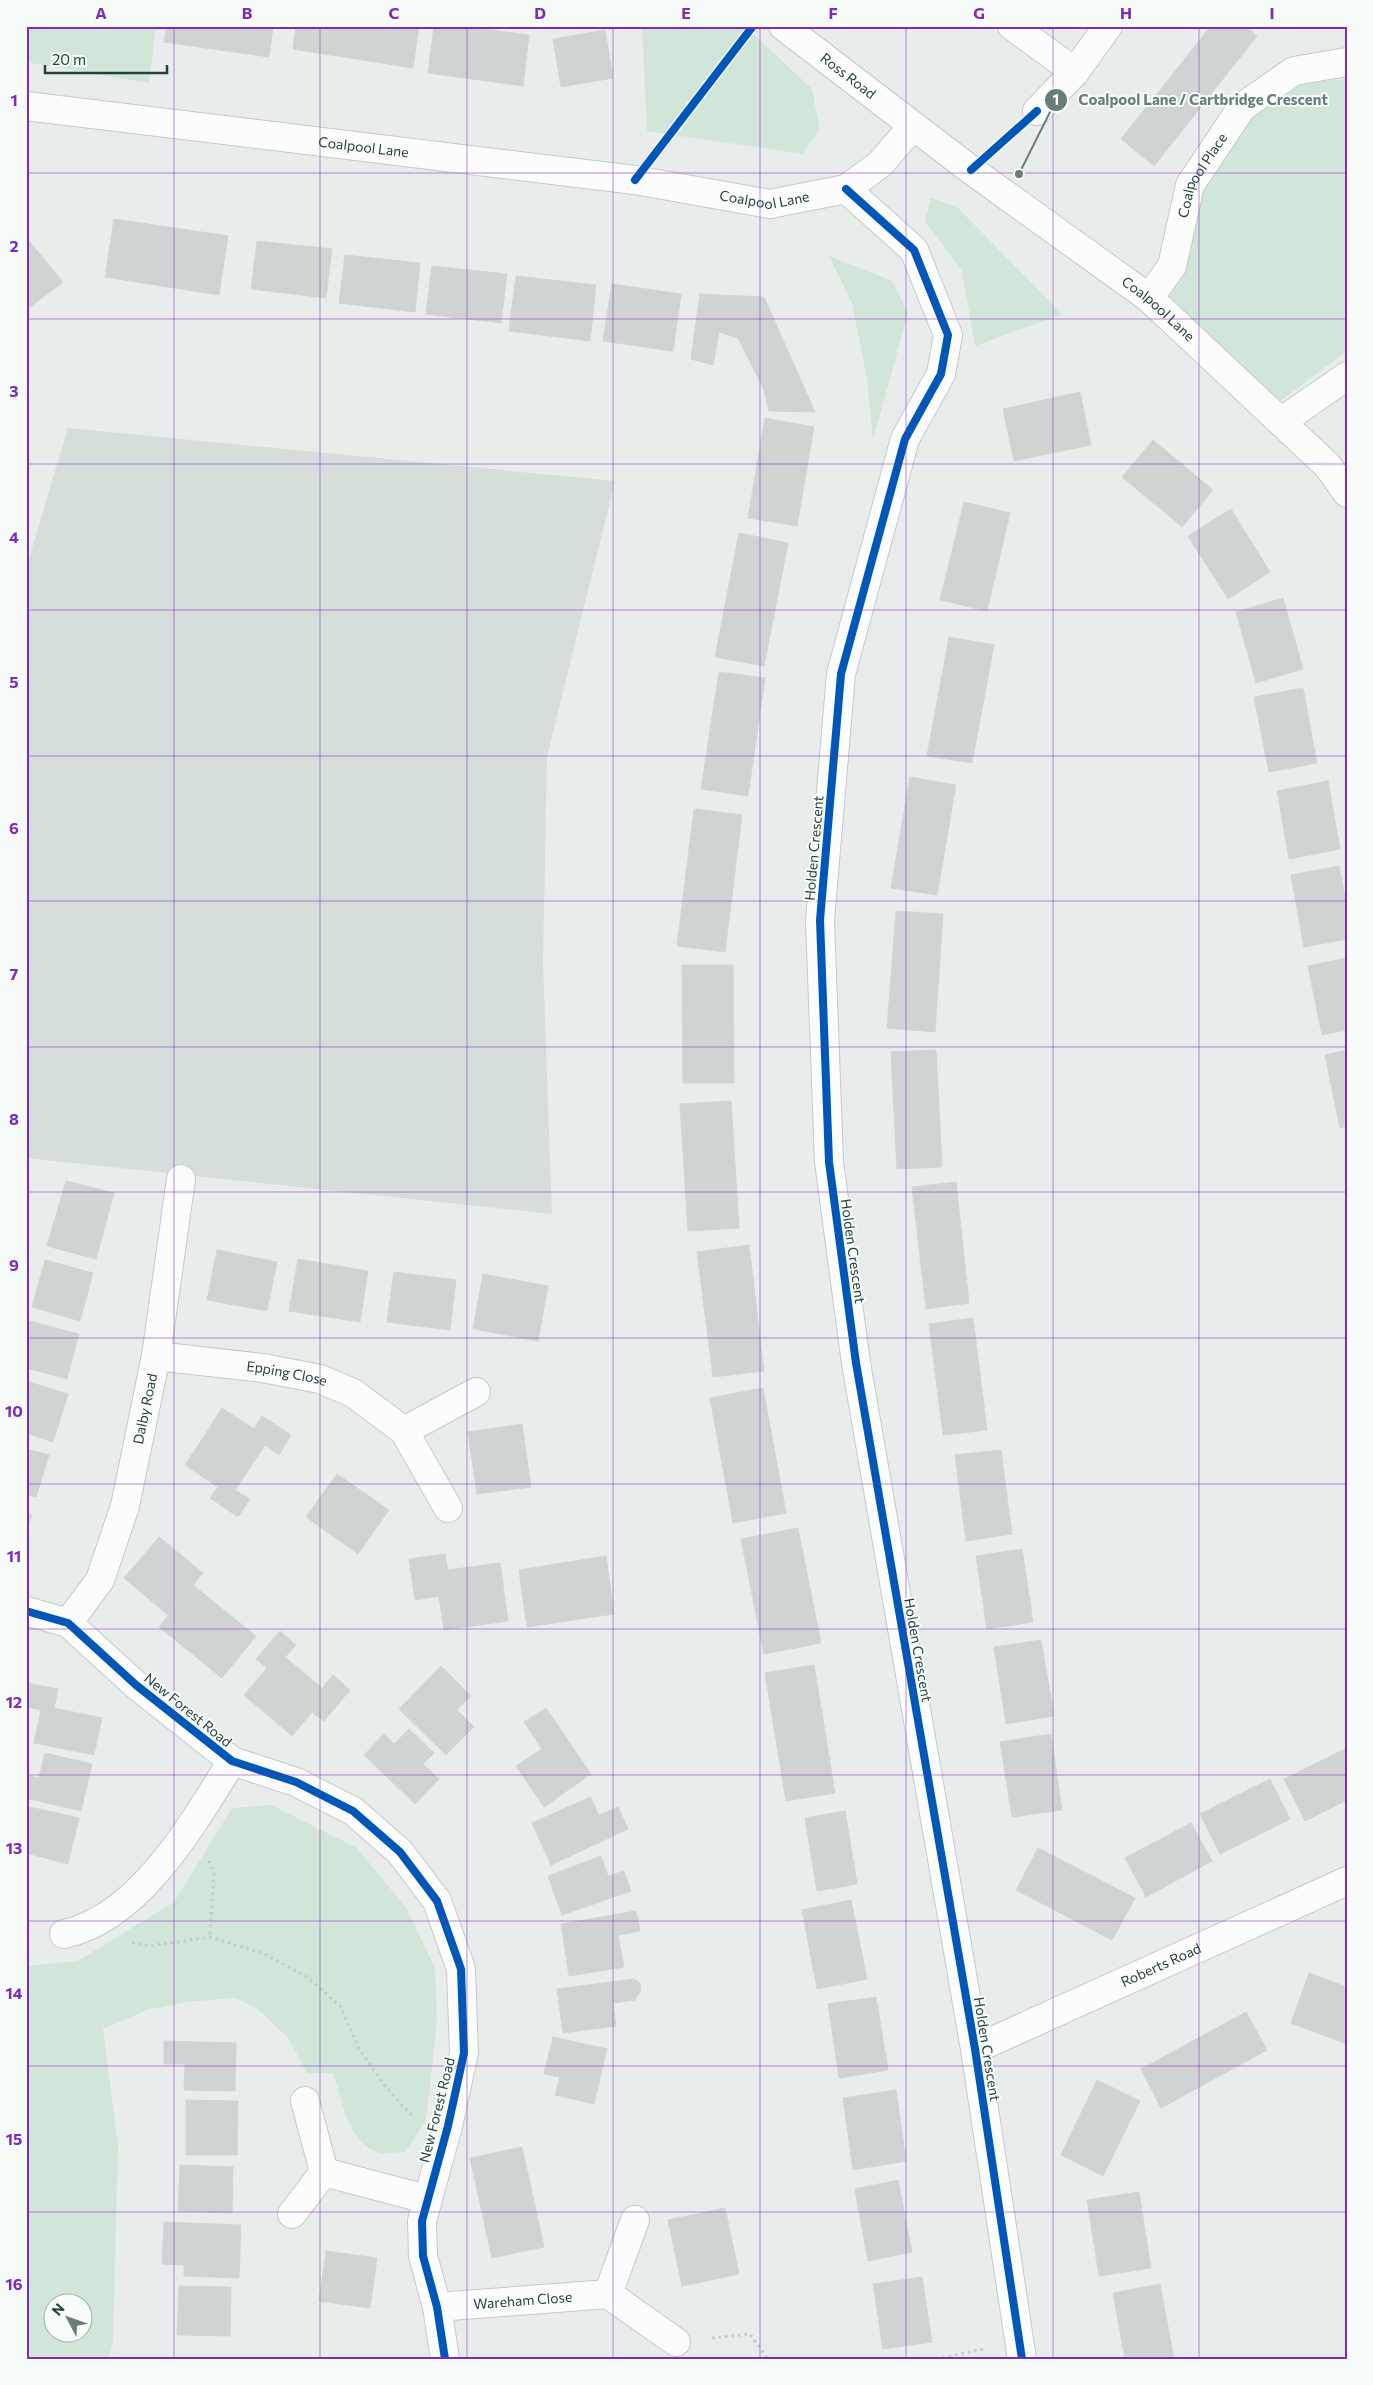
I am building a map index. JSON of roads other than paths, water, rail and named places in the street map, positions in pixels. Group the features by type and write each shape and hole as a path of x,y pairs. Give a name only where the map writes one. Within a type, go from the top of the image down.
{"street":[{"name":"Ross Road","path":"783,26 913,126"},
{"path":"1012,26 1075,72"},
{"path":"1037,111 1075,72 1108,26"},
{"name":"Coalpool Place","path":"1149,298 1172,266 1190,186 1242,107 1294,71 1347,62"},
{"name":"Coalpool Lane","path":"26,106 635,180 770,204 846,189 880,164 913,126 1149,298 1328,466 1347,493"},
{"name":"Holden Crescent","path":"846,189 914,250 948,335 941,374 905,439 841,674 820,920 829,1162 853,1344 975,2049 1020,2350"},
{"path":"1282,421 1347,376"},
{"name":"Dalby Road","path":"68,1624 100,1580 125,1506 156,1356 182,1179"},
{"name":"Epping Close","path":"156,1356 263,1368 320,1379 353,1393 404,1431 448,1508"},
{"path":"404,1431 476,1392"},
{"name":"New Forest Road","path":"26,1611 68,1624 136,1685 232,1761 296,1782 353,1811 400,1852 437,1901 461,1969 464,2054 448,2126 426,2199 422,2221 423,2256 437,2307 445,2359"},
{"name":"New Forest Road","path":"64,1934 76,1932 109,1914 138,1890 179,1845 232,1761"},
{"name":"Roberts Road","path":"975,2049 1347,1880"},
{"path":"305,2101 324,2172"},
{"path":"324,2172 426,2199"},
{"path":"292,2214 324,2172"},
{"path":"635,2220 608,2294 676,2342"},
{"name":"Wareham Close","path":"437,2307 608,2294"}],"place":[{"name":"Coalpool Lane / Cartbridge Crescent","path":"1019,174"}]}
